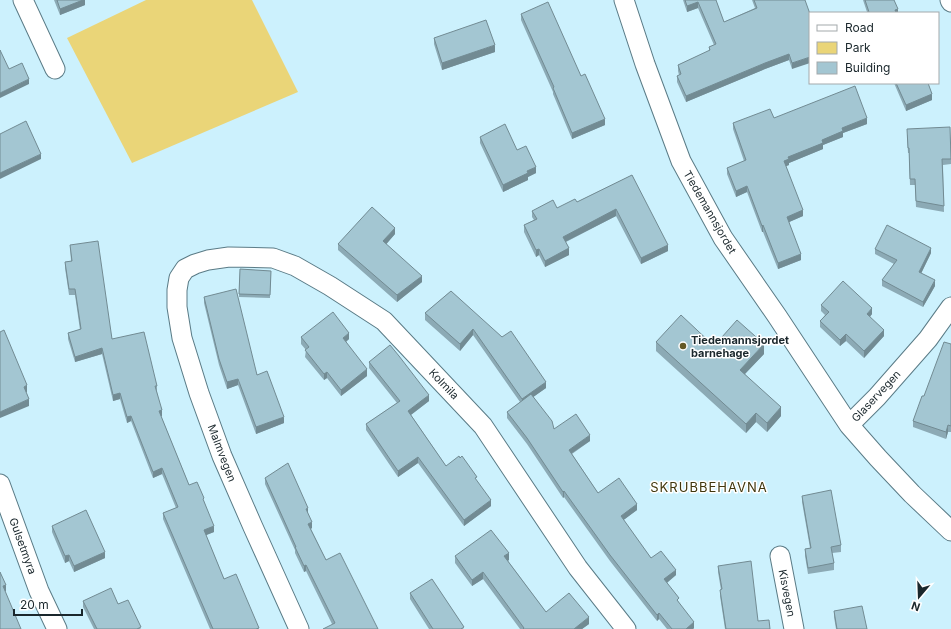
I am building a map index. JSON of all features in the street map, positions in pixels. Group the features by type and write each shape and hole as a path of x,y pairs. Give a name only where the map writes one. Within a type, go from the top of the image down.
{"street":[{"path":"22,0 55,69"},
{"name":"Tiedemannsjordet","path":"624,0 645,64 681,161 723,238 849,425"},
{"name":"Kolmila","path":"185,269 208,260 229,257 273,258 295,266 330,286 384,321 483,426 578,568 626,629"},
{"name":"Malmvegen","path":"185,269 179,278 177,307 182,338 199,393 222,456 252,527 300,629"},
{"name":"Glaservegen","path":"951,307 928,339 877,397 849,425 892,474 951,531"},
{"name":"Gulsetmyra","path":"0,484 39,591 57,629"},
{"name":"Kisvegen","path":"780,556 794,629"}],"green space":[{"path":"146,0 252,0 298,92 132,163 67,38"}],"building":[{"path":"57,0 83,0 60,9"},
{"path":"685,0 716,0 724,22 757,8 754,0 805,0 809,12 809,57 792,63 789,54 686,96 677,76 681,74 678,65 710,50 709,47 716,44 698,2 687,6"},
{"path":"865,0 894,0 898,9 895,10 896,12 869,12"},
{"path":"548,2 581,76 585,74 605,119 572,133 553,88 554,87 521,14"},
{"path":"486,20 495,45 442,63 434,38"},
{"path":"0,50 9,69 22,63 29,79 0,93"},
{"path":"896,84 928,84 932,94 906,105"},
{"path":"855,86 867,118 842,128 843,131 822,140 823,143 788,157 789,159 784,161 803,210 787,217 801,254 778,263 747,186 736,191 727,168 746,160 733,123 770,109 774,118"},
{"path":"26,121 41,154 0,173 0,134"},
{"path":"505,124 517,150 526,146 536,167 527,171 528,173 503,185 480,137"},
{"path":"950,127 951,159 942,159 944,206 916,201 915,179 910,179 907,129"},
{"path":"632,175 668,245 641,258 616,209 563,237 569,248 545,261 539,249 536,250 524,225 537,219 532,211 553,200 557,208 575,199 577,202"},
{"path":"372,207 395,228 383,241 422,276 397,295 338,244"},
{"path":"887,225 931,248 919,272 935,280 923,302 882,280 897,260 875,249"},
{"path":"98,241 112,339 144,332 157,386 155,386 162,410 159,411 189,485 197,482 214,526 204,530 224,579 236,574 259,628 213,629 163,513 178,507 162,468 153,472 131,416 127,417 120,393 113,395 102,348 75,357 68,333 81,329 75,289 69,289 65,262 72,261 70,245"},
{"path":"240,269 271,271 270,295 239,294"},
{"path":"843,281 872,308 867,314 884,330 864,351 846,334 840,340 820,321 829,312 821,305"},
{"path":"236,289 257,375 267,371 284,417 256,427 238,379 227,382 219,359 204,297"},
{"path":"451,291 502,337 511,331 546,382 522,399 473,329 460,344 425,313"},
{"path":"333,312 349,333 343,338 367,369 341,390 327,372 324,374 305,350 309,347 301,337"},
{"path":"681,315 714,346 737,320 764,344 740,370 781,407 767,423 756,413 746,424 656,342"},
{"path":"4,330 27,385 24,387 29,399 0,412 0,332"},
{"path":"944,342 951,344 951,426 948,425 946,432 913,421"},
{"path":"390,345 429,395 408,411 446,466 459,456 460,458 462,456 477,477 475,478 491,500 464,520 418,457 398,471 366,424 400,401 369,362"},
{"path":"531,394 552,421 554,429 576,414 590,435 569,450 598,493 619,478 637,504 621,516 651,558 661,551 676,570 664,579 679,598 677,600 694,622 686,629 672,629 659,613 657,615 610,555 564,491 563,492 527,438 507,412"},
{"path":"288,463 308,508 306,509 312,522 308,524 326,560 340,553 378,629 323,629 335,623 306,565 304,566 265,478"},
{"path":"831,490 841,545 831,547 834,563 808,568 805,549 811,548 802,496"},
{"path":"86,510 105,552 74,566 69,555 65,556 52,526"},
{"path":"491,530 509,553 504,556 546,612 569,593 589,617 574,629 523,629 524,628 483,572 472,580 455,556"},
{"path":"751,561 758,621 769,620 770,629 726,629 718,566"},
{"path":"0,572 6,585 3,586 21,629 0,629"},
{"path":"432,579 464,627 461,629 433,629 410,593"},
{"path":"111,588 118,604 128,600 141,627 137,629 97,629 83,601"},
{"path":"862,606 867,629 837,629 834,611"}],"place":[{"name":"Tiedemannsjordet barnehage","path":"683,346"}],"district":[{"name":"SKRUBBEHAVNA","path":"709,487"}]}
